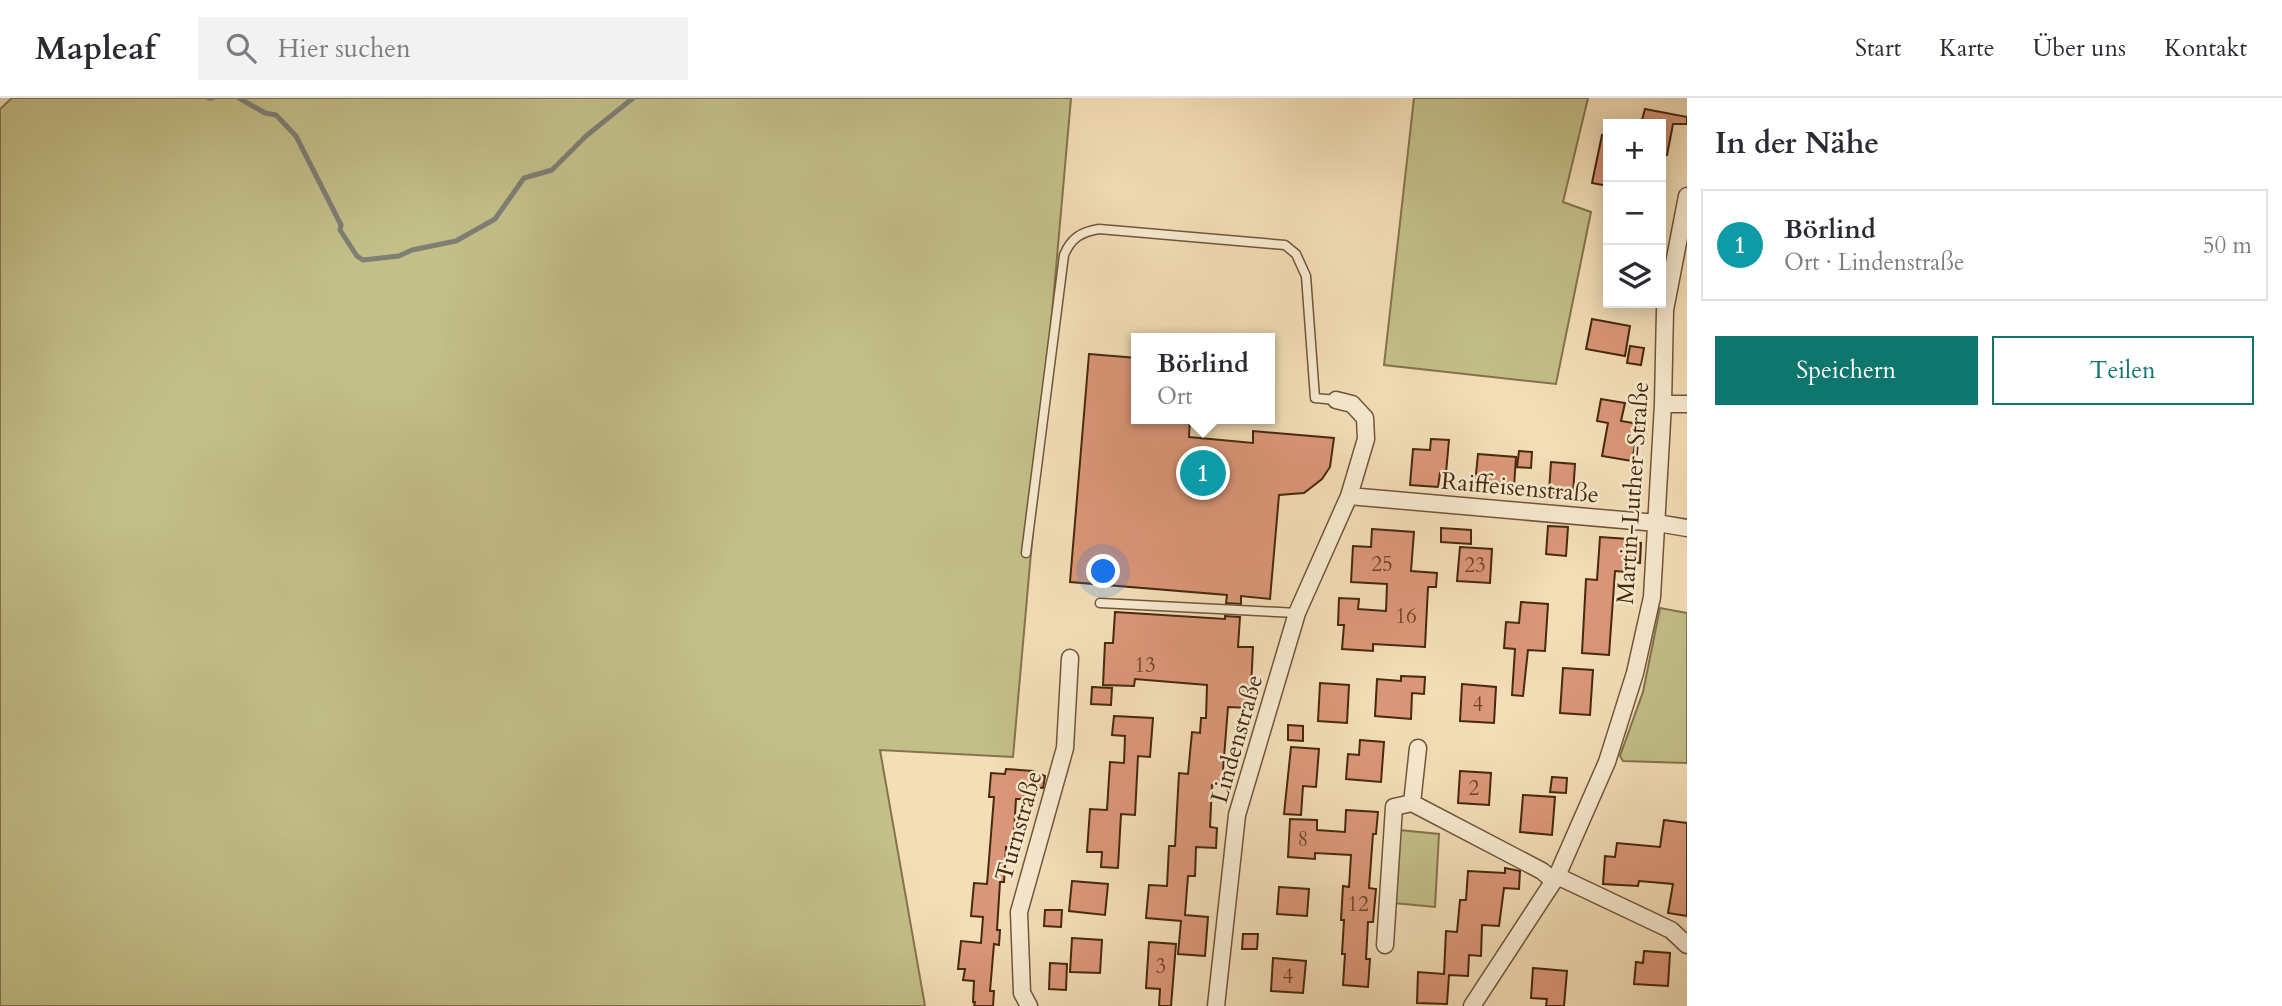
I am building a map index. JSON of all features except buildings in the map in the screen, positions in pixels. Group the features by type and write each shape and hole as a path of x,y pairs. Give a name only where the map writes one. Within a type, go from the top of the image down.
{"street":[{"name":"Martin-Luther-Straße","path":"1472,1006 1556,879 1607,762 1635,673 1652,597 1663,404 1665,310 1684,228 1687,195"},
{"name":"Lindenstraße","path":"1216,1006 1237,815 1297,613 1349,496 1366,439 1365,418 1352,404 1336,400"},
{"path":"1663,404 1687,404"},
{"name":"Raiffeisenstraße","path":"1349,496 1657,523 1687,528"},
{"name":"Turnstraße","path":"1029,1006 1023,993 1019,912 1065,748 1070,657"},
{"path":"1412,803 1418,748"},
{"path":"1385,945 1394,807 1412,803 1556,879 1671,930 1687,945"}],"lane":[{"path":"1026,553 1064,255 1069,242 1085,231 1099,229 1285,245 1296,254 1306,276 1315,398 1336,400"},
{"path":"1100,603 1297,613"}],"shaded area":[{"path":"12,98 1071,98 1013,757 880,750 925,1006 0,1006 0,109"},
{"path":"1414,98 1588,98 1563,202 1591,212 1556,384 1384,365"},
{"path":"1660,608 1687,613 1687,763 1623,761 1620,756 1643,692"},
{"path":"1399,830 1439,834 1435,907 1394,903"}],"waterway":[{"path":"239,98 265,113 276,115 296,136 341,225 340,230 357,256 363,260 399,256 412,250 456,241 495,219 524,178 552,170 586,136 633,98"}],"place":[{"name":"Börlind","path":"1203,473"}]}
